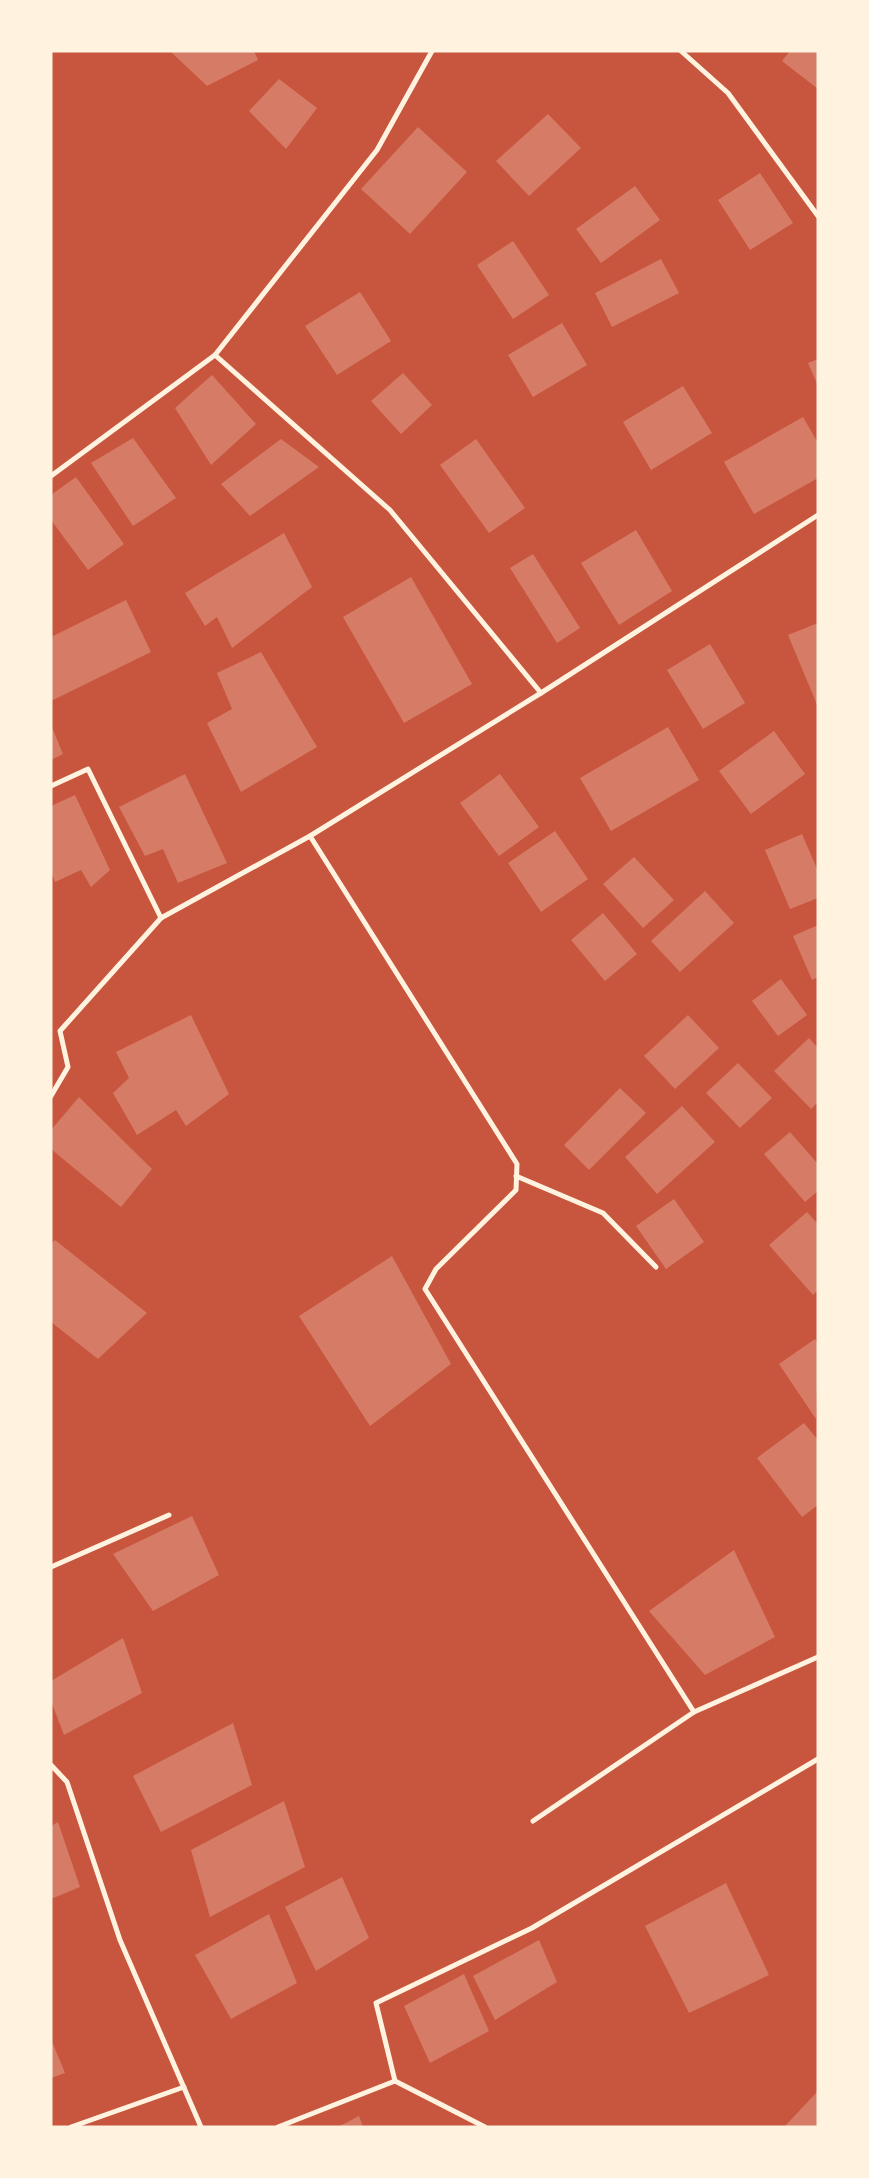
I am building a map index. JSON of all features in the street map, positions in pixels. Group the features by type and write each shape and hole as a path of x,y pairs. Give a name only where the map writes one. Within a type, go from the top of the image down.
{"street":[{"path":"51,476 215,355 377,150 432,51"},
{"path":"681,51 728,93 818,216"},
{"path":"215,355 390,510 541,693"},
{"path":"51,1096 68,1067 60,1031 161,918 310,836 541,693 818,515"},
{"path":"51,786 88,769 161,918"},
{"path":"310,836 517,1164 516,1190 436,1269 425,1288 694,1712"},
{"path":"516,1176 603,1213 656,1267"},
{"path":"51,1567 169,1515"},
{"path":"533,1821 694,1712 818,1657"},
{"path":"395,2081 376,2003 532,1928 818,1759"},
{"path":"51,1765 67,1782 120,1940 201,2127"},
{"path":"278,2127 395,2081 485,2127"},
{"path":"71,2127 184,2087"}],"building":[{"path":"170,51 254,51 258,60 207,86"},
{"path":"790,51 818,51 818,89 782,61"},
{"path":"279,79 317,108 286,149 249,111"},
{"path":"548,114 581,148 529,196 496,161"},
{"path":"418,127 467,172 410,234 361,189"},
{"path":"760,173 793,223 750,250 718,200"},
{"path":"635,186 660,220 601,263 576,229"},
{"path":"513,241 549,295 513,319 477,265"},
{"path":"661,259 679,293 612,327 595,293"},
{"path":"360,292 391,341 337,375 305,326"},
{"path":"562,323 587,365 533,397 508,355"},
{"path":"818,359 818,386 808,363"},
{"path":"403,373 432,405 401,434 371,401"},
{"path":"212,375 256,424 211,465 175,408"},
{"path":"683,386 712,433 651,470 623,422"},
{"path":"803,417 818,443 818,478 754,514 724,462"},
{"path":"133,438 176,498 133,526 91,463"},
{"path":"281,439 319,467 250,516 221,484"},
{"path":"476,439 525,508 489,533 440,465"},
{"path":"76,477 124,544 88,570 51,520 51,495"},
{"path":"636,530 672,591 619,625 581,563"},
{"path":"284,533 312,587 232,648 217,617 205,626 185,593"},
{"path":"533,554 580,628 557,643 510,568"},
{"path":"411,577 472,684 404,723 343,617"},
{"path":"126,600 151,652 51,701 51,637"},
{"path":"818,623 818,707 788,635"},
{"path":"710,644 745,703 703,729 667,670"},
{"path":"261,652 317,747 241,792 207,723 232,709 217,673"},
{"path":"51,725 63,754 51,760"},
{"path":"668,727 699,780 611,831 580,778"},
{"path":"774,731 805,774 751,814 719,771"},
{"path":"185,774 227,863 178,883 163,849 145,856 119,807"},
{"path":"500,774 539,827 499,856 460,803"},
{"path":"75,795 110,870 91,887 81,870 55,882 51,871 51,806"},
{"path":"555,831 588,879 541,912 508,863"},
{"path":"802,834 818,871 818,898 790,909 765,850"},
{"path":"634,857 674,900 643,928 603,884"},
{"path":"705,891 734,923 680,972 651,941"},
{"path":"603,913 637,954 605,981 571,940"},
{"path":"818,925 818,977 812,980 793,936"},
{"path":"781,979 807,1015 778,1036 752,1001"},
{"path":"191,1015 229,1094 186,1126 176,1110 137,1135 113,1093 129,1078 116,1052"},
{"path":"688,1015 719,1048 675,1089 644,1056"},
{"path":"809,1038 818,1048 818,1102 811,1109 774,1071"},
{"path":"738,1063 772,1098 740,1128 706,1093"},
{"path":"620,1088 646,1113 589,1170 564,1145"},
{"path":"79,1097 152,1169 121,1207 51,1149 51,1130"},
{"path":"682,1106 715,1142 657,1194 625,1157"},
{"path":"790,1132 818,1164 818,1191 805,1202 764,1154"},
{"path":"674,1199 704,1242 666,1269 636,1226"},
{"path":"807,1212 818,1224 818,1290 813,1295 769,1245"},
{"path":"55,1240 147,1313 98,1359 51,1322 51,1244"},
{"path":"392,1256 451,1364 370,1426 299,1316"},
{"path":"815,1339 818,1344 816,1419 779,1364"},
{"path":"804,1423 818,1440 818,1505 802,1517 757,1458"},
{"path":"192,1516 219,1575 153,1611 113,1554"},
{"path":"734,1550 775,1637 705,1675 649,1611"},
{"path":"123,1638 142,1693 64,1735 51,1701 51,1681"},
{"path":"233,1723 252,1785 161,1832 133,1776"},
{"path":"284,1801 305,1867 210,1917 191,1850"},
{"path":"58,1822 80,1887 51,1899 51,1826"},
{"path":"342,1877 369,1938 316,1971 285,1907"},
{"path":"726,1883 769,1975 689,2013 645,1926"},
{"path":"269,1914 297,1983 231,2019 195,1955"},
{"path":"539,1940 557,1982 495,2020 473,1976"},
{"path":"464,1974 489,2031 430,2063 404,2006"},
{"path":"51,2039 65,2073 51,2078"},
{"path":"818,2091 818,2127 784,2127"},
{"path":"359,2116 363,2127 338,2127"}]}
